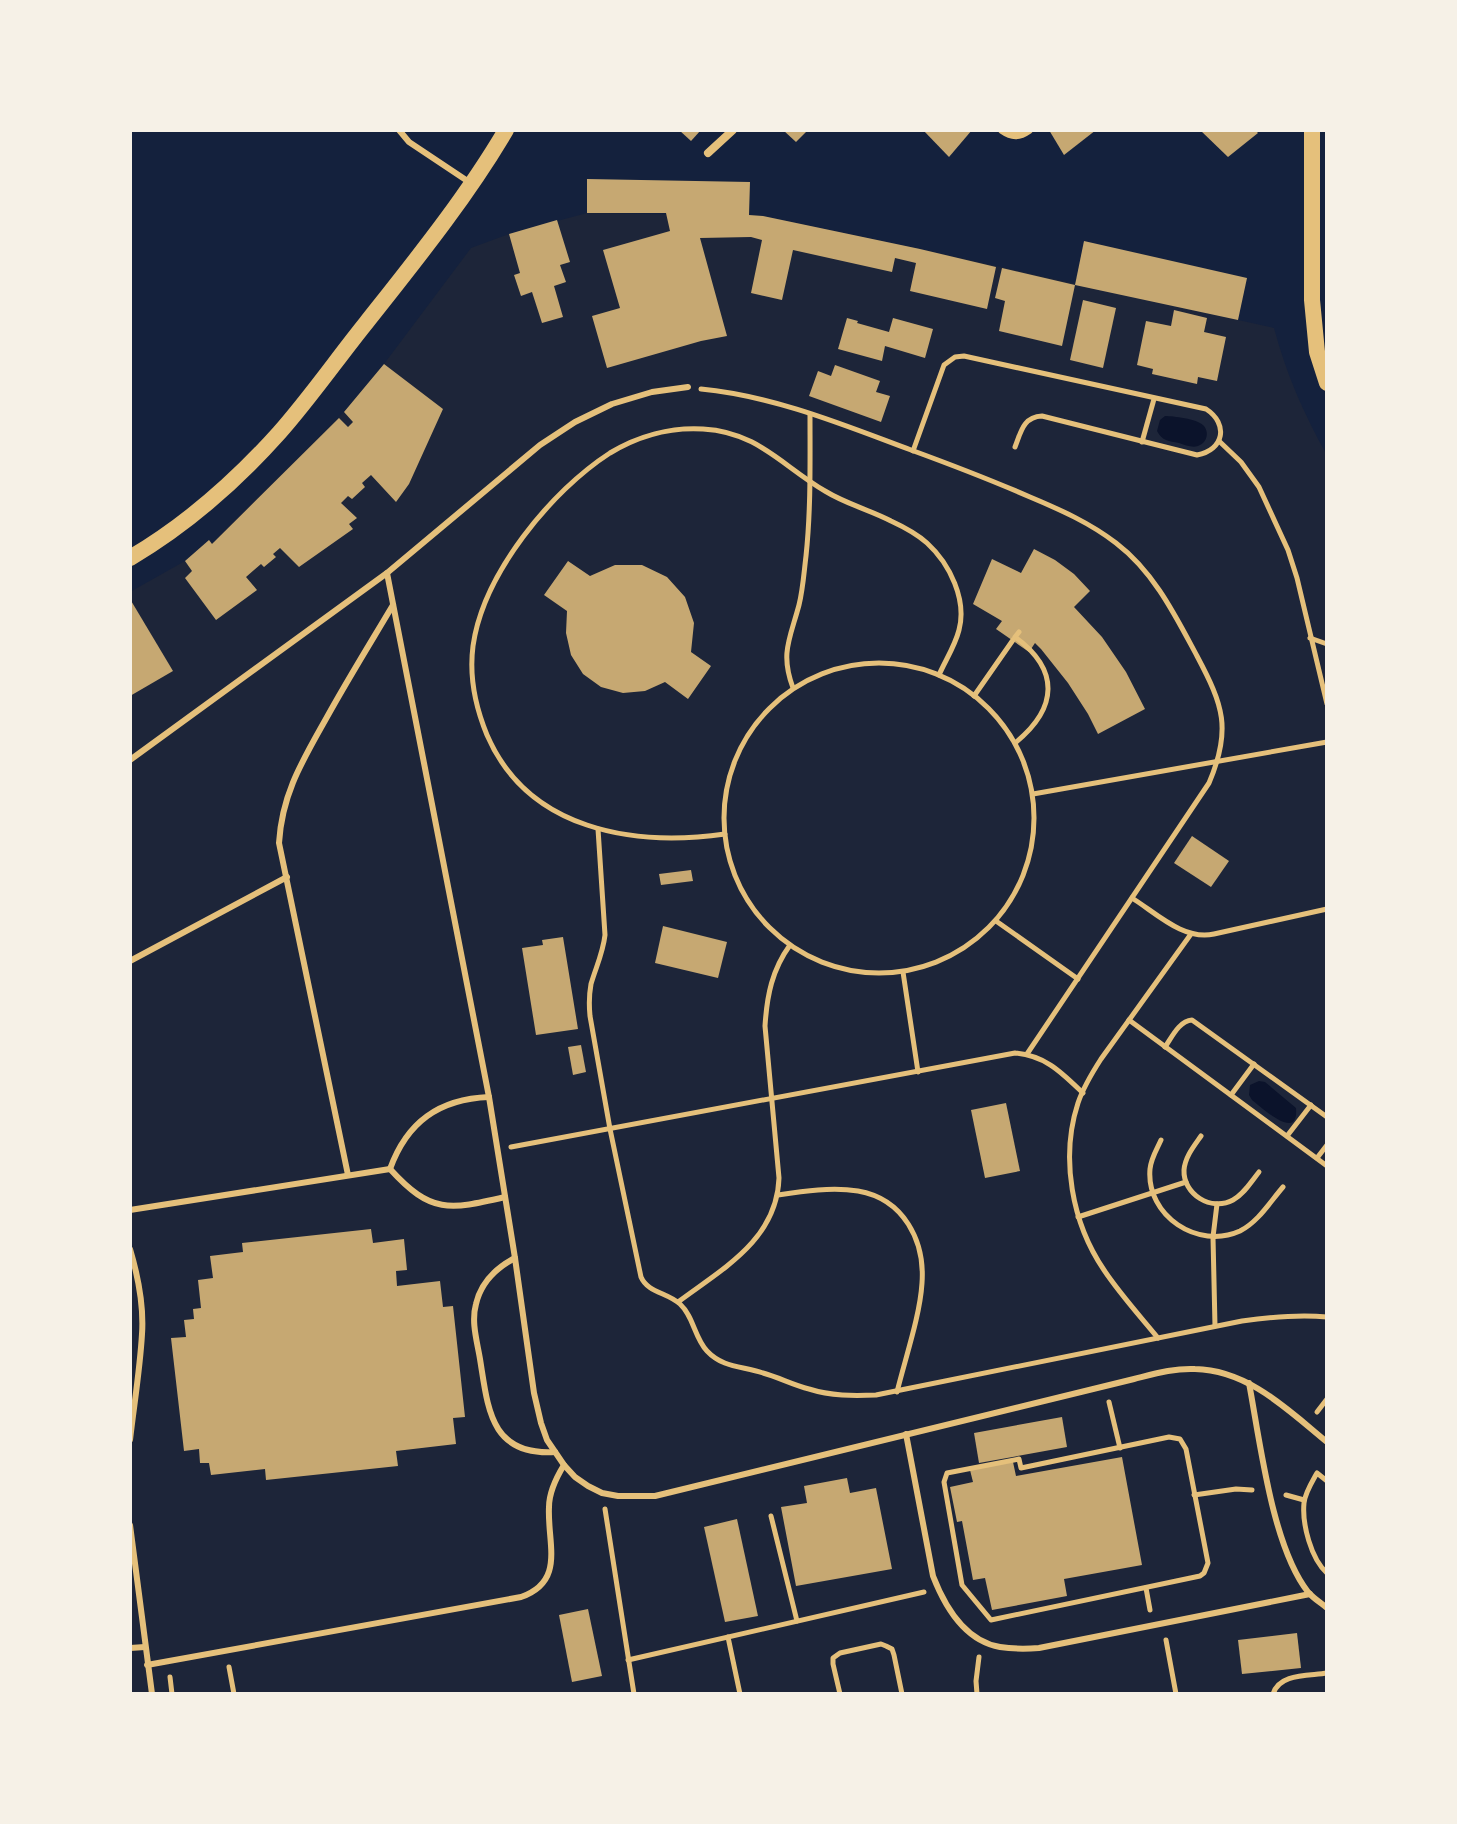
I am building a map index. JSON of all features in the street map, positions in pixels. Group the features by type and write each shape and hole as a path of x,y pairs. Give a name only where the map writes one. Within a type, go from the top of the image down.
{"main road":[{"path":"130,558 192,516 236,478 280,432 403,277 472,184 506,130"},
{"path":"1312,130 1312,300 1317,352 1327,383"}],"street":[{"path":"708,153 733,130"},
{"path":"1002,130 1010,136 1021,136 1029,130"}],"lane":[{"path":"399,130 409,142 472,184"},
{"path":"130,760 387,573 540,445 575,422 612,404 652,392 688,387"},
{"path":"387,573 489,1097 534,1393 547,1440 575,1477 602,1493 655,1496 1171,1370 1218,1371 1249,1383 1327,1442"},
{"path":"348,1175 279,843 280,823 290,786 344,686 393,605"},
{"path":"130,961 287,877"},
{"path":"390,1169 404,1139 427,1115 457,1101 489,1097"},
{"path":"130,1210 390,1169"},
{"path":"390,1169 415,1193 437,1204 462,1207 505,1197"},
{"path":"130,1249 142,1304 142,1334 130,1440"},
{"path":"515,1258 501,1265 481,1289 473,1319 489,1412 501,1433 520,1447 531,1451 555,1452"},
{"path":"1249,1383 1277,1519 1290,1557 1310,1594 1327,1608"},
{"path":"906,1434 930,1563 938,1589 956,1619 982,1641 998,1647 1039,1648 1310,1594"},
{"path":"147,1665 531,1593 546,1579 550,1569 549,1507 556,1478 564,1465"},
{"path":"130,1525 132,1568 152,1694"},
{"path":"130,1648 145,1647"}],"path":[{"path":"913,451 941,372 949,360 964,356 1206,409 1219,422 1221,432 1214,448 1197,455 1034,416 1023,426 1015,447"},
{"path":"688,387 730,392 810,415 976,473 1080,519 1118,544 1150,576 1175,614 1211,683 1223,722 1218,762 1209,783 1027,1054"},
{"path":"1142,442 1154,399"},
{"path":"793,688 787,671 787,645 799,603 806,556 810,415"},
{"path":"725,834 693,839 629,836 598,829 561,815 521,785 491,745 481,721 471,671 473,645 485,603 510,555 556,499 582,474 611,453 637,440 682,429 729,433 771,452 810,482 836,497 911,531 940,556 950,572 960,610 959,630 939,675"},
{"path":"1219,441 1241,462 1259,487 1288,550 1327,704"},
{"path":"1015,743 1042,714 1048,691 1045,670 1029,647 1015,637 1019,632"},
{"path":"1310,638 1327,644"},
{"path":"974,696 1013,640"},
{"path":"865,663 915,667 939,675 974,696 997,717 1015,743 1033,794 1035,817 1029,862 1010,903 981,936 964,949 924,968 903,972 879,974 832,967 790,945 773,931 758,915 736,877 725,834 724,810 727,786 739,752 758,721 774,703 816,676 865,663"},
{"path":"1033,794 1327,742"},
{"path":"598,829 605,935 603,951 591,983 590,1016 641,1277 651,1289 678,1302 691,1320 699,1342 717,1360 811,1390 865,1396 1215,1326 1269,1317 1327,1317"},
{"path":"1132,898 1191,934 1206,936 1327,909"},
{"path":"996,921 1078,979"},
{"path":"1158,1338 1104,1271 1086,1236 1078,1217 1070,1172 1070,1148 1078,1102 1101,1059 1191,934"},
{"path":"678,1302 743,1253 758,1237 778,1195 765,1026 773,976 779,960 790,945"},
{"path":"903,972 918,1072"},
{"path":"1129,1020 1327,1166"},
{"path":"1165,1047 1183,1022 1192,1020 1327,1117"},
{"path":"498,1150 1002,1055 1027,1054 1042,1059 1083,1093"},
{"path":"1231,1095 1254,1064"},
{"path":"1287,1137 1311,1105"},
{"path":"1201,1136 1184,1169 1186,1182 1198,1198 1217,1204 1226,1203 1241,1194 1259,1172"},
{"path":"1161,1140 1150,1170 1153,1193 1163,1213 1192,1233 1213,1237 1240,1230 1251,1223 1283,1187"},
{"path":"1317,1158 1327,1145"},
{"path":"1078,1217 1186,1182"},
{"path":"778,1195 831,1190 871,1194 895,1208 913,1230 922,1257 922,1284 897,1392"},
{"path":"1215,1326 1213,1237 1217,1204"},
{"path":"1105,1385 1120,1448"},
{"path":"1169,1437 1184,1443 1208,1563 1204,1573 991,1620 962,1585 944,1476 952,1471 1019,1459 1021,1468 1120,1448 1169,1437"},
{"path":"1327,1481 1317,1473 1304,1500 1310,1544 1316,1561 1327,1573"},
{"path":"602,1493 634,1694"},
{"path":"771,1516 797,1621"},
{"path":"628,1660 938,1589"},
{"path":"1164,1623 1176,1694"},
{"path":"728,1637 740,1694"},
{"path":"977,1694 982,1641"},
{"path":"840,1694 833,1658 840,1653 881,1644 892,1649 902,1694"},
{"path":"225,1650 234,1694"},
{"path":"1273,1694 1282,1680 1327,1673"}],"shaded area":[{"path":"587,213 763,216 1274,328 1296,393 1327,455 1327,1694 130,1694 130,592 185,561 209,540 212,543 344,412 471,248 509,234"},
{"path":"1165,416 1200,423 1207,434 1205,440 1193,447 1164,439 1157,431 1160,420"},
{"path":"1265,1082 1296,1108 1292,1122 1278,1120 1252,1100 1250,1085"}],"building":[{"path":"679,130 701,130 691,141"},
{"path":"783,130 808,130 796,142"},
{"path":"923,130 972,130 949,157"},
{"path":"1049,130 1096,130 1064,155"},
{"path":"1200,130 1255,130 1258,133 1228,157"},
{"path":"587,179 750,182 749,215 996,267 987,309 910,291 916,263 895,258 892,272 793,250 782,300 751,293 762,240 751,237 700,238 727,336 607,368 592,316 620,308 603,250 670,231 666,213 587,213"},
{"path":"557,220 570,262 560,265 566,282 554,286 563,317 542,323 532,292 521,296 514,275 520,273 509,234"},
{"path":"1084,241 1247,278 1238,320 1075,285"},
{"path":"1002,268 1075,285 1062,346 999,331 1005,301 995,298"},
{"path":"1083,300 1116,308 1103,368 1070,360"},
{"path":"1174,310 1207,318 1204,332 1226,337 1217,381 1198,377 1197,384 1152,374 1153,369 1137,365 1146,321 1171,326"},
{"path":"847,318 889,332 893,318 933,329 925,358 885,346 882,361 838,349"},
{"path":"384,364 443,409 409,484 396,502 371,475 362,483 365,487 352,499 348,496 341,503 357,518 349,524 353,529 299,567 280,548 273,554 276,557 264,567 261,564 246,577 257,590 216,620 185,578 192,571 185,561 209,540 212,544 339,418 348,427 353,422 344,412"},
{"path":"835,365 880,381 876,392 890,396 881,422 809,396 818,371 831,376"},
{"path":"1034,549 1074,574 1090,591 1074,607 1102,637 1126,672 1145,709 1098,734 1068,683 1041,649 1035,643 1029,652 996,629 1002,621 973,604 992,559 1021,573"},
{"path":"568,561 590,576 615,565 642,565 667,577 685,597 694,623 691,652 711,666 688,699 665,682 645,691 623,693 601,687 583,674 571,655 566,633 567,611 544,595"},
{"path":"130,599 173,671 130,696"},
{"path":"1192,836 1229,861 1211,887 1174,863"},
{"path":"691,870 693,881 661,885 659,874"},
{"path":"663,926 727,942 718,978 655,963"},
{"path":"563,937 578,1029 536,1035 522,948 543,945 542,940"},
{"path":"581,1045 586,1072 573,1075 568,1047"},
{"path":"1006,1103 1020,1171 985,1178 971,1110"},
{"path":"371,1229 373,1243 404,1239 407,1270 396,1271 397,1286 440,1281 443,1307 453,1306 465,1417 453,1418 456,1444 396,1451 398,1466 266,1480 265,1469 211,1475 209,1463 200,1463 199,1449 184,1451 171,1338 186,1337 184,1320 194,1319 193,1309 201,1308 198,1280 213,1278 210,1256 243,1252 242,1243"},
{"path":"1062,1417 1067,1447 979,1463 974,1433"},
{"path":"1122,1457 1142,1565 1064,1579 1067,1596 992,1610 985,1578 973,1580 962,1521 957,1522 950,1487 973,1482 970,1470 1013,1462 1016,1476"},
{"path":"847,1478 850,1493 876,1488 892,1569 796,1586 781,1507 807,1503 804,1486"},
{"path":"737,1519 758,1616 725,1622 704,1527"},
{"path":"588,1609 602,1676 572,1682 559,1615"},
{"path":"1297,1633 1301,1668 1242,1674 1238,1640"}]}
